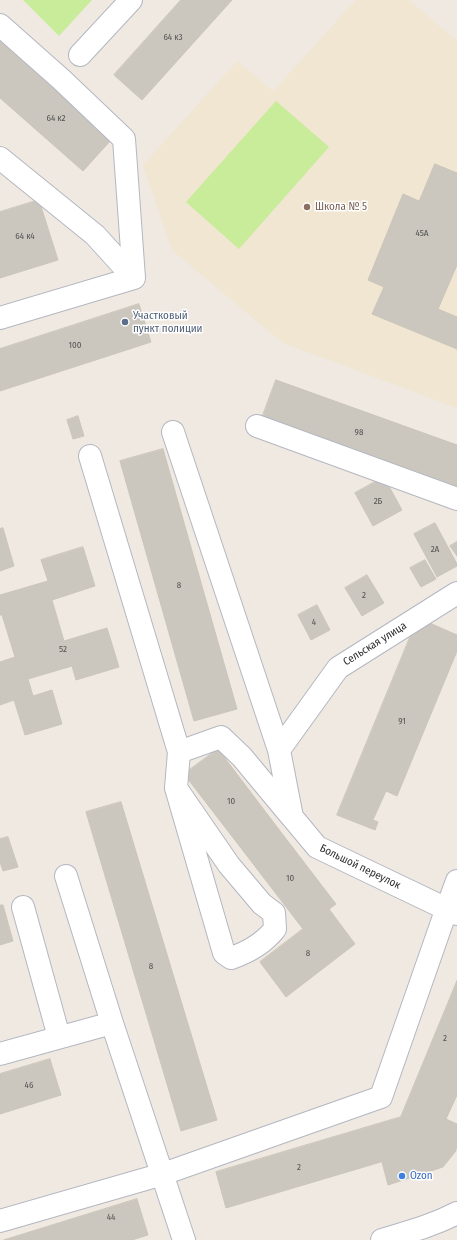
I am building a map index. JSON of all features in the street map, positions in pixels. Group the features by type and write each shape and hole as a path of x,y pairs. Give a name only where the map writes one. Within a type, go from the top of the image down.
{"street":[{"path":"80,56 131,0"},
{"path":"0,25 62,80 124,139 134,278"},
{"path":"0,158 95,235 134,278"},
{"path":"0,318 134,278"},
{"path":"257,426 457,499"},
{"name":"Большой переулок","path":"173,432 279,750 292,817 317,847 452,911"},
{"path":"90,456 179,752 176,788 224,953 231,958 243,954 256,947 275,929 274,913 262,904 229,865 176,788"},
{"name":"Сельская улица","path":"279,750 338,668 457,593"},
{"path":"179,752 221,737 242,757 292,817"},
{"path":"66,876 112,1023 184,1240"},
{"path":"0,1221 163,1174 381,1098 452,911 457,881"},
{"path":"23,907 59,1037"},
{"path":"0,1054 112,1023"},
{"path":"384,1240 441,1222 457,1213"}],"shaded area":[{"name":"Школа № 5","path":"356,0 409,0 457,41 457,408 283,343 172,250 143,165 237,61 273,91"}],"green space":[{"path":"23,0 92,0 59,36"},
{"path":"276,101 329,147 239,249 186,202"}],"building":[{"path":"181,0 232,0 142,100 114,75"},
{"path":"0,40 112,139 83,171 0,98"},
{"name":"Школа № 5","path":"435,164 457,173 457,265 438,309 457,317 457,349 372,314 384,287 368,280 403,194 419,201"},
{"path":"39,200 58,260 0,278 0,212"},
{"path":"139,304 151,342 0,391 0,349"},
{"path":"276,380 457,445 457,489 262,418"},
{"path":"78,416 84,436 73,439 67,420"},
{"path":"163,449 237,709 194,721 120,461"},
{"path":"384,477 402,510 373,526 355,493"},
{"path":"435,523 457,564 457,566 437,577 414,534"},
{"path":"3,528 14,566 0,571 0,529"},
{"path":"457,542 457,556 450,546"},
{"path":"83,547 95,586 52,600 64,641 107,628 119,667 76,680 72,666 28,679 33,696 52,690 62,724 25,735 14,700 0,705 0,662 15,657 2,615 0,615 0,595 48,581 41,560"},
{"path":"425,560 436,579 421,587 410,568"},
{"path":"367,575 384,603 362,616 345,588"},
{"path":"317,605 330,630 311,640 298,615"},
{"path":"418,618 457,635 457,651 397,796 386,791 373,820 378,822 375,830 337,815"},
{"path":"218,749 277,827 244,852 184,774"},
{"path":"121,802 217,1120 181,1131 86,812"},
{"path":"277,827 336,904 303,929 244,852"},
{"path":"8,837 18,867 3,871 0,862 0,839"},
{"path":"0,905 3,905 13,941 0,945"},
{"path":"329,909 355,944 286,997 260,962"},
{"path":"457,981 457,1095 446,1119 432,1137 401,1117"},
{"path":"50,1059 61,1095 0,1114 0,1074"},
{"path":"401,1117 432,1137 411,1153 226,1208 216,1172"},
{"path":"446,1119 457,1124 457,1147 455,1152 443,1167 388,1185 382,1162 411,1153 432,1137"},
{"path":"137,1199 148,1235 132,1240 4,1240"}],"place":[{"name":"Школа № 5","path":"307,207"},
{"name":"Участковый пункт полиции","path":"125,322"},
{"name":"Ozon","path":"402,1176"}]}
